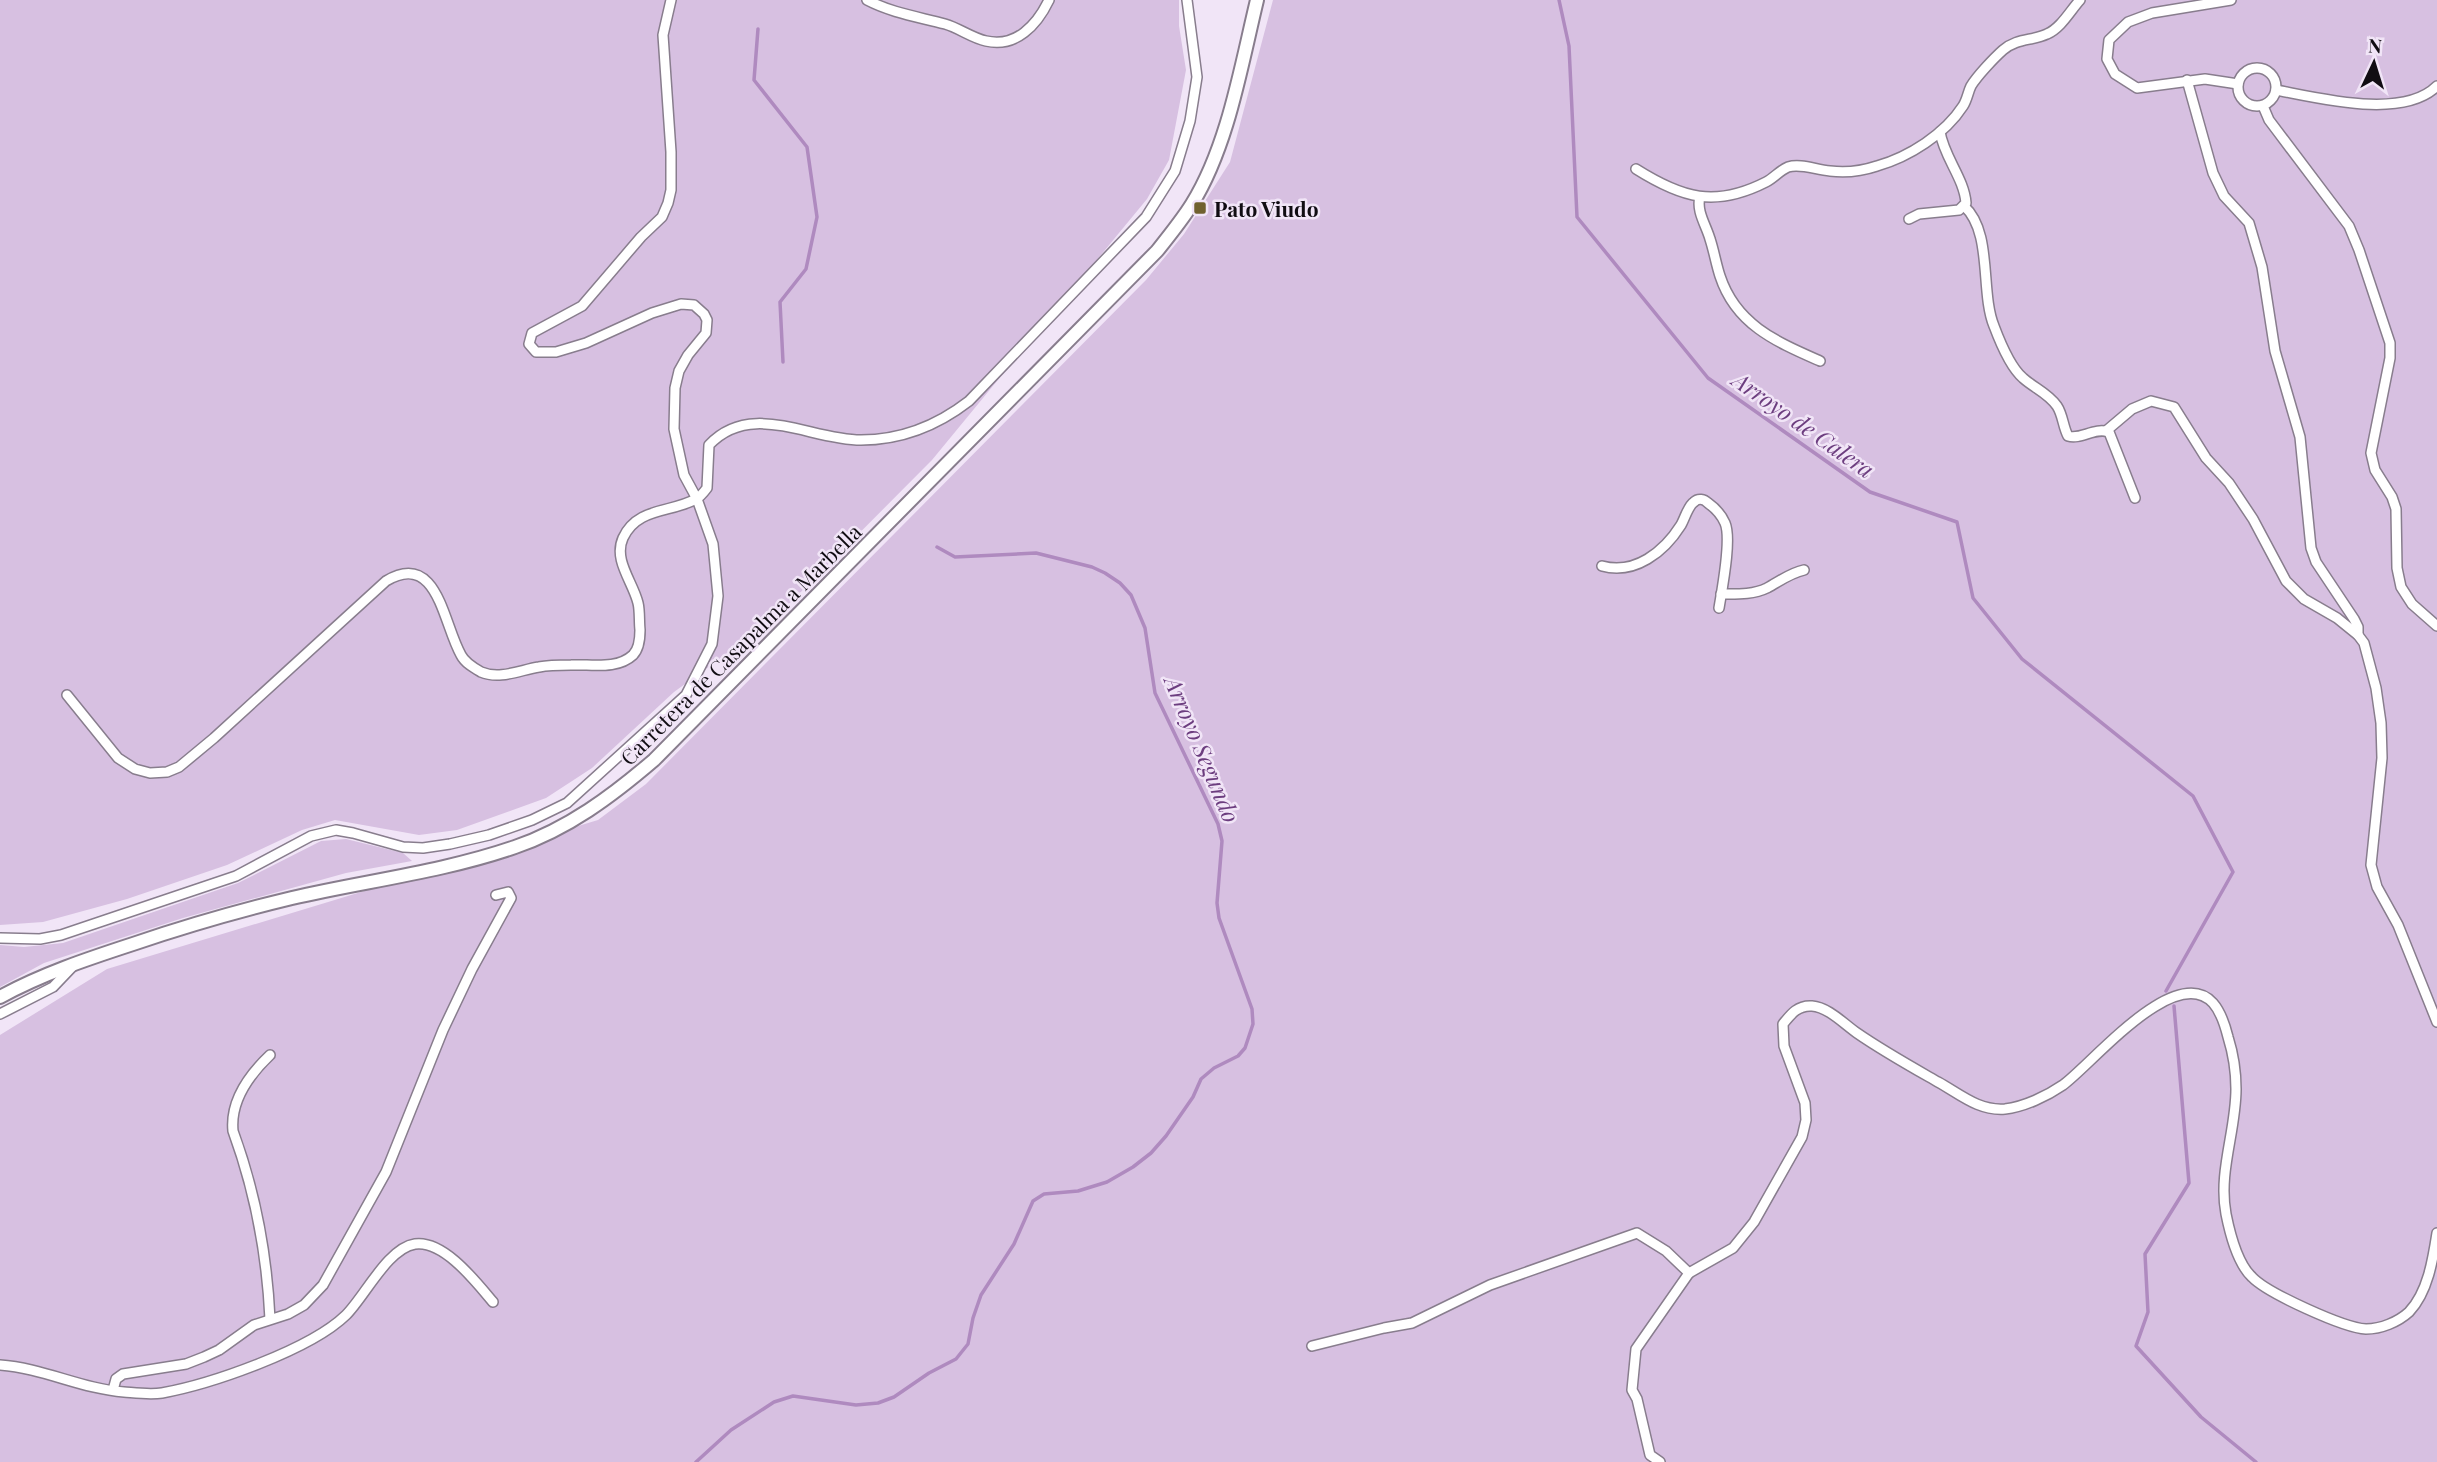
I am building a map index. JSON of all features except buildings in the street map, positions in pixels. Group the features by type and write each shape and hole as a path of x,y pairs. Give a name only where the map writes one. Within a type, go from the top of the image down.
{"main road":[{"name":"Carretera de Casapalma a Marbella","path":"0,997 30,980 77,962 208,919 292,898 449,865 515,847 569,822 621,788 673,740 1157,251 1193,202 1215,153 1240,72 1257,0"}],"street":[{"path":"0,938 40,939 61,935 236,876 311,836 336,830 403,847 423,848 450,844 532,820 567,803 686,695 712,644 718,596 713,544 697,499 684,475 674,429 674,407 680,371 688,355 706,333 707,320 694,305 681,304 652,313 586,343 556,352 536,352 529,344 532,333 582,306 641,237 662,217 668,203 671,190 671,152 669,107 663,71 663,35 671,0"},
{"path":"867,0 905,15 953,26 985,41 999,42 1026,34 1049,0"},
{"path":"67,695 118,758 135,769 150,774 167,772 179,767 214,738 386,581 398,573 411,572 421,575 437,596 462,658 485,673 505,675 540,667 609,664 625,660 635,653 640,638 639,605 620,558 622,540 629,527 644,515 697,499 707,488 709,445 717,436 730,428 768,424 860,440 901,436 949,416 969,401 1146,217 1175,172 1190,121 1197,77 1187,0"},
{"path":"1636,169 1661,185 1688,195 1718,197 1748,190 1769,181 1790,166 1832,172 1857,171 1880,165 1912,150 1940,132 1963,106 1972,85 2003,50 2016,42 2049,33 2080,0"},
{"path":"2231,0 2152,13 2127,22 2109,40 2107,60 2115,74 2137,88 2205,79 2238,84"},
{"path":"2258,68 2272,75 2276,90 2272,100 2263,106 2252,105 2243,99 2238,84 2243,74 2258,68"},
{"path":"2187,80 2213,173 2224,196 2249,223 2262,267 2275,351 2300,437 2311,548 2316,562 2358,627 2358,635"},
{"path":"2276,90 2334,101 2398,104 2414,100 2437,86"},
{"path":"2263,106 2269,120 2339,210 2359,250 2390,343 2390,358 2371,453 2375,470 2392,497 2396,509 2397,568 2402,587 2412,604 2437,626"},
{"path":"1909,219 1919,214 1959,210 1964,206 1966,200 1962,187 1942,144 1940,132"},
{"path":"1700,197 1698,205 1711,240 1720,278 1730,298 1749,322 1768,338 1820,361"},
{"path":"1964,206 1970,211 1980,235 1993,324 2021,377 2056,405 2068,436 2075,438 2086,433 2106,431 2132,409 2151,401 2174,407 2206,458 2229,483 2253,519 2294,591 2358,635 2364,643 2370,659 2381,723 2382,758 2371,865 2377,887 2399,925 2437,1022"},
{"path":"2106,431 2111,435 2134,498"},
{"path":"1602,566 1613,569 1640,564 1660,551 1675,534 1692,503 1701,499 1715,509 1727,525 1727,554 1719,608"},
{"path":"1721,594 1766,589 1793,573 1804,570"},
{"path":"113,1390 116,1379 123,1374 195,1361 219,1350 254,1325 304,1305 323,1285 386,1172 443,1030 472,969 511,898 508,892 496,895"},
{"path":"0,1014 53,987 77,962"},
{"path":"1660,1462 1650,1455 1637,1399 1632,1390 1636,1349 1689,1273 1733,1248 1754,1222 1802,1137 1806,1120 1805,1103 1784,1046 1783,1024 1796,1009 1805,1006 1824,1009 1910,1068 1973,1103 1997,1109 2013,1108 2061,1086 2140,1016 2166,999 2196,994 2214,1004 2224,1022 2232,1049 2236,1089 2223,1187 2226,1215 2234,1242 2243,1266 2251,1277 2263,1286 2325,1316 2350,1326 2377,1329 2407,1314 2417,1302 2424,1288 2437,1233"},
{"path":"270,1055 240,1093 232,1118 233,1131 256,1207 265,1260 270,1320"},
{"path":"1312,1346 1412,1323 1500,1281 1637,1233 1666,1251 1689,1273"},
{"path":"0,1365 20,1367 113,1390 158,1393 193,1385 315,1339 346,1315 392,1257 413,1244 437,1248 472,1278 494,1302"}],"shaded area":[{"path":"0,0 1179,0 1179,26 1186,70 1169,160 1147,199 932,460 772,621 674,692 592,768 546,798 457,830 419,835 335,820 302,830 227,865 127,899 43,922 0,925"},
{"path":"1273,0 2437,0 2437,1462 0,1462 0,1035 107,969 598,820 646,784 1146,280 1184,234 1230,162"},
{"path":"346,839 403,853 412,861 346,873 183,918 44,963 0,987 0,945 24,947 63,943 238,883 321,841"}],"waterway":[{"name":"Arroyo de Calera","path":"1559,0 1569,46 1577,217 1708,378 1870,492 1957,522 1973,598 2022,659 2193,796 2233,872 2166,991"},
{"name":"Arroyo Segundo","path":"758,29 754,80 807,147 817,217 806,269 780,302 783,362"},
{"name":"Arroyo Segundo","path":"696,1462 731,1430 774,1402 793,1396 856,1405 878,1403 894,1397 929,1373 956,1359 968,1344 981,1295 1014,1244 1033,1201 1044,1194 1078,1191 1107,1182 1151,1153 1193,1097 1201,1079 1214,1068 1238,1056 1245,1048 1253,1024 1252,1009 1219,918 1217,903 1222,841 1218,824 1155,693 1145,628 1131,595 1120,583 1092,567 1036,553 955,557 937,547"},
{"name":"Arroyo de Calera","path":"2174,1006 2189,1183 2145,1254 2148,1312 2136,1346 2201,1417 2256,1462"}],"place":[{"name":"Pato Viudo","path":"1200,208"}]}
